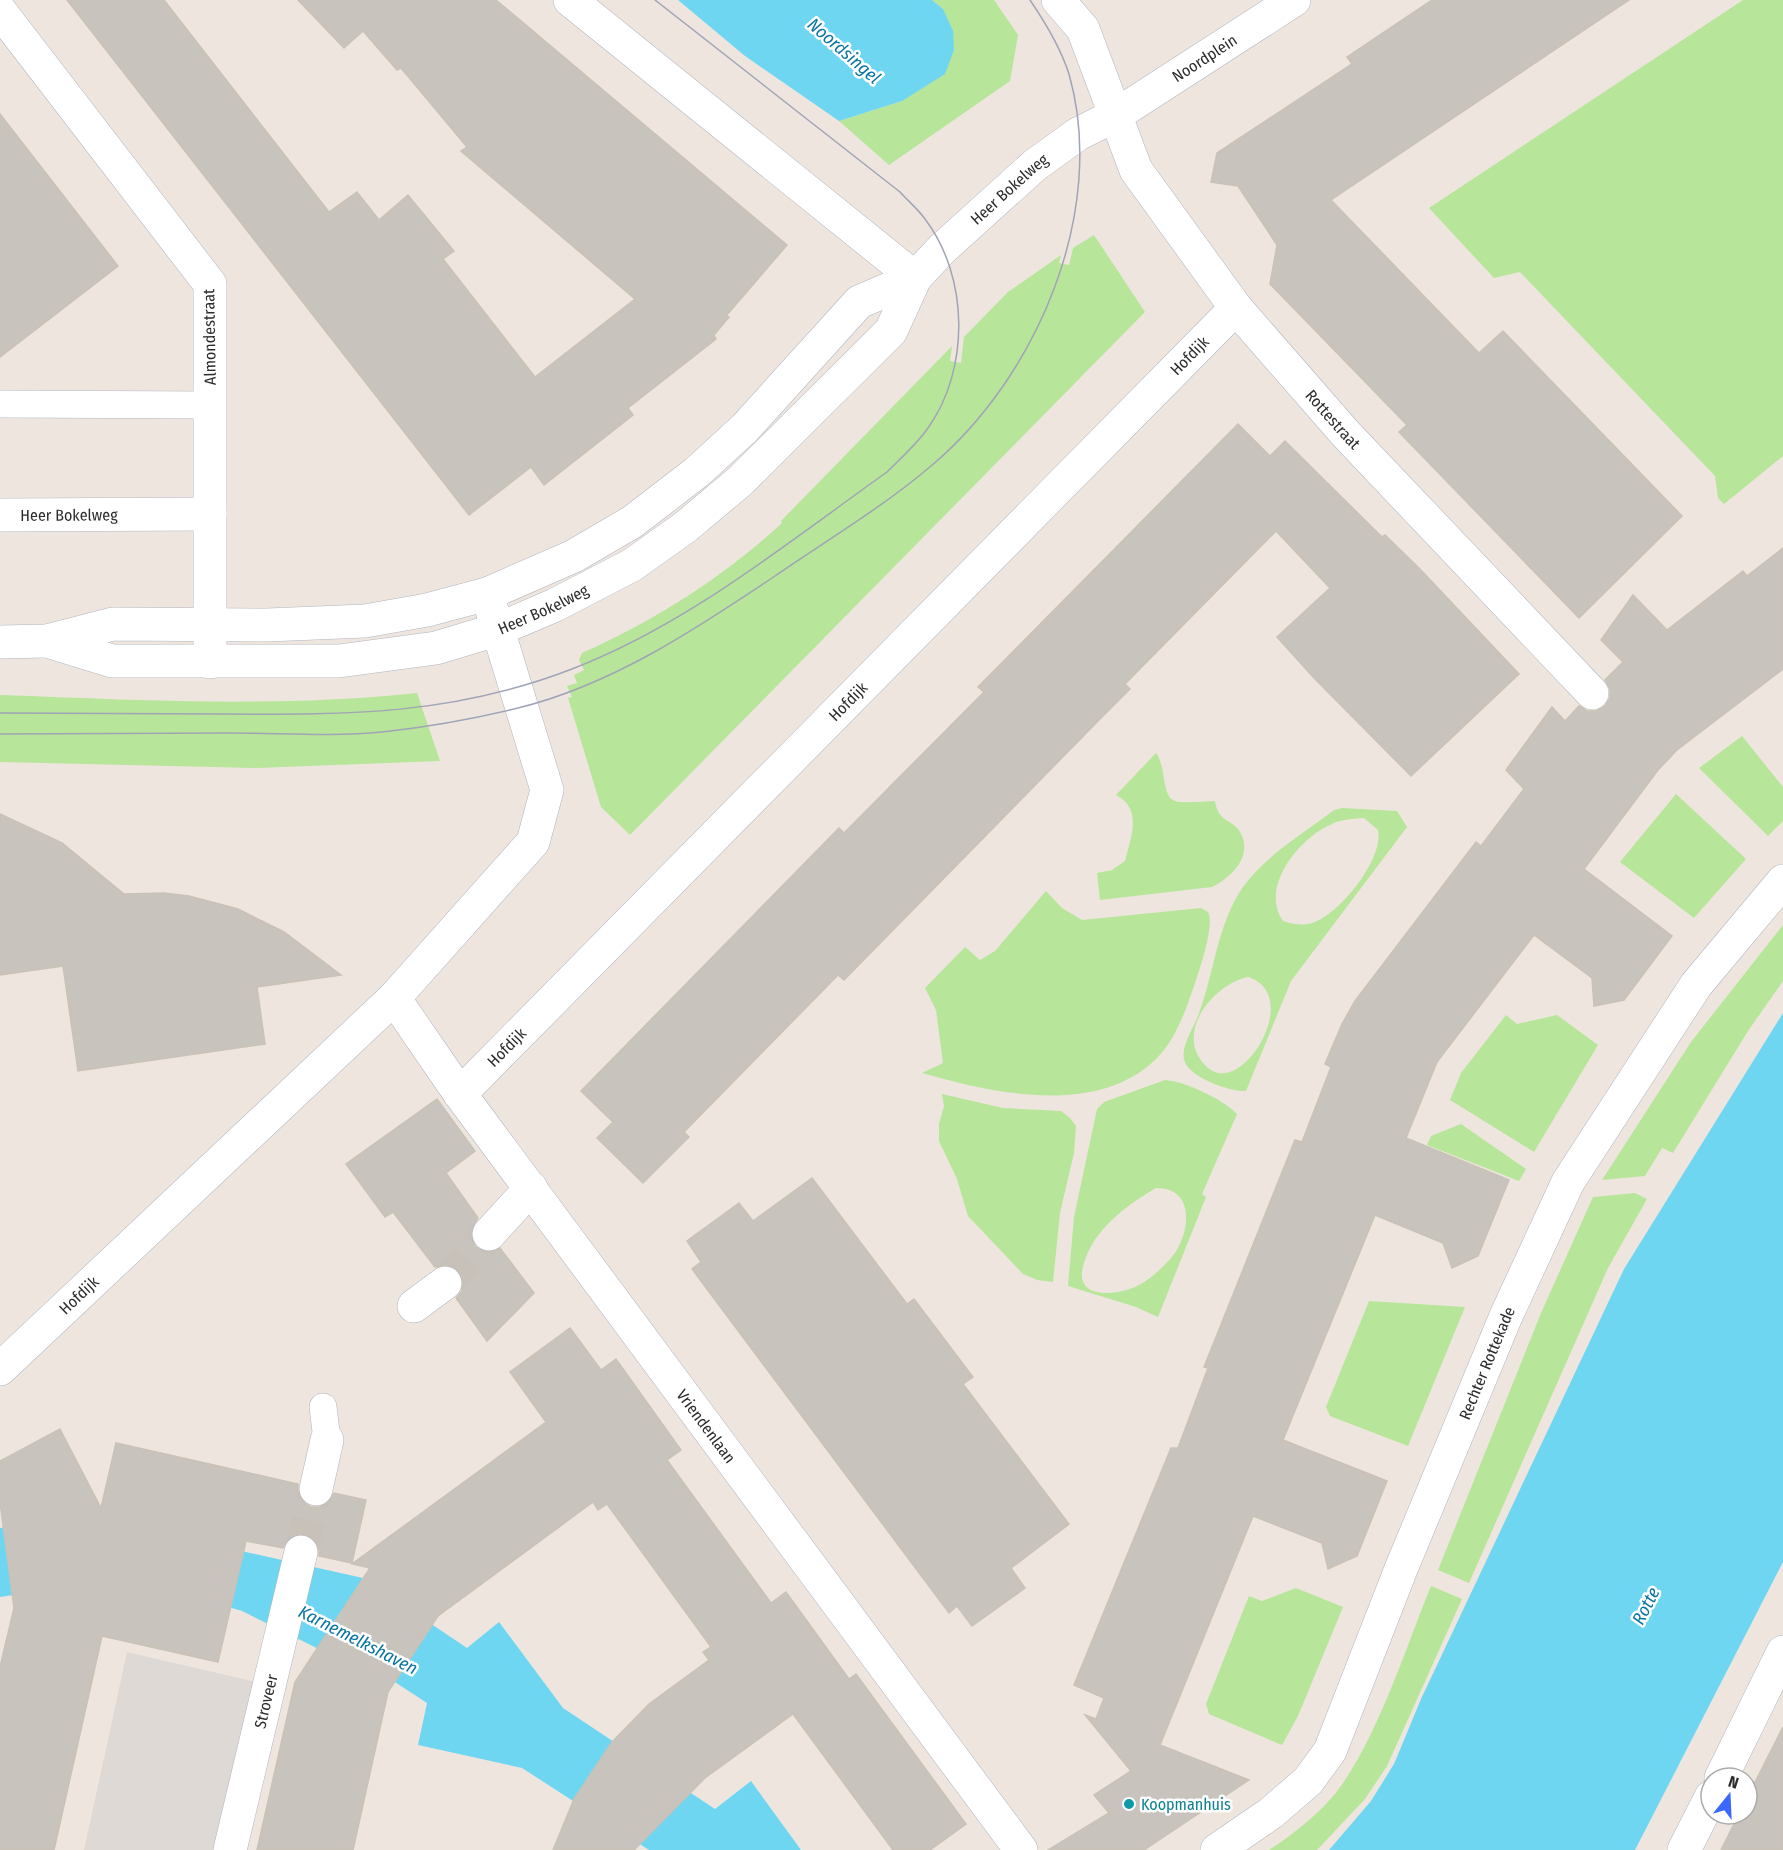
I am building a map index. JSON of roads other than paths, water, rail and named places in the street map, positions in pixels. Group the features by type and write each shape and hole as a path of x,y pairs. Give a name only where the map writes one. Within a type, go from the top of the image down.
{"street":[{"path":"570,0 915,278"},
{"path":"1058,0 1083,29 1116,115"},
{"name":"Noordplein","path":"1116,115 1294,0"},
{"name":"Almondestraat","path":"0,11 210,284 210,662"},
{"name":"Heer Bokelweg","path":"47,641 112,661 339,661 436,648 499,629 555,605 632,565 684,528 739,482 891,331 915,278 942,249 1035,165 1078,134 1116,115"},
{"name":"Rottestraat","path":"1116,115 1136,171 1236,308 1346,433 1592,693"},
{"name":"Heer Bokelweg","path":"0,642 47,641 113,624 210,625 365,621 428,610 487,594 574,556 632,522 697,472 746,428 859,302 915,278"},
{"name":"Hofdijk","path":"460,1094 1236,308"},
{"name":"Heer Bokelweg","path":"0,516 210,514"},
{"name":"Hofdijk","path":"0,1369 394,998 533,842 547,790 487,594"},
{"name":"Rechter Rottekade","path":"1217,1850 1272,1813 1308,1781 1330,1751 1401,1569 1501,1327 1568,1182 1696,984 1783,881"},
{"name":"Vriendenlaan","path":"394,998 460,1094 1021,1850"},
{"path":"489,1234 531,1188"},
{"path":"414,1306 446,1283"},
{"path":"316,1489 327,1440"},
{"name":"Stroveer","path":"230,1850 301,1552"},
{"path":"1727,1766 1783,1652"},
{"path":"1684,1850 1699,1821"}],"lane":[{"path":"0,404 211,405"},
{"path":"323,1407 327,1440"}],"water":[{"name":"Noordsingel","path":"678,0 932,0 943,9 953,31 954,50 945,74 902,101 839,121 745,56"},
{"name":"Rotte","path":"1783,1013 1783,1562 1635,1850 1329,1850 1371,1801 1394,1764 1421,1699 1624,1269"},
{"path":"83,1516 363,1578 467,1648 499,1622 563,1708 715,1809 751,1781 801,1850 649,1850 522,1768 418,1745 427,1703 329,1639 323,1630 325,1606 106,1555 94,1583 0,1597 0,1528"}],"waterway":[{"name":"Karnemelkshaven","path":"193,1571 251,1587 386,1654"}],"tunnel":[{"path":"445,1283 489,1234"},
{"path":"301,1552 316,1489"}],"tram line":[{"path":"0,713 314,714 358,712 443,704 485,696 528,684 614,651 696,606 774,554 887,472 913,446 928,428 942,404 951,379 957,351 959,323 956,295 950,268 939,242 922,215 900,192 655,0"},
{"path":"0,734 325,735 399,730 518,708 587,685 652,653 715,616 874,509 931,466 969,429 1003,386 1032,339 1054,288 1070,235 1079,181 1079,127 1066,65 1052,36 1030,0"}],"place":[{"name":"Koopmanhuis","path":"1129,1804"}]}
